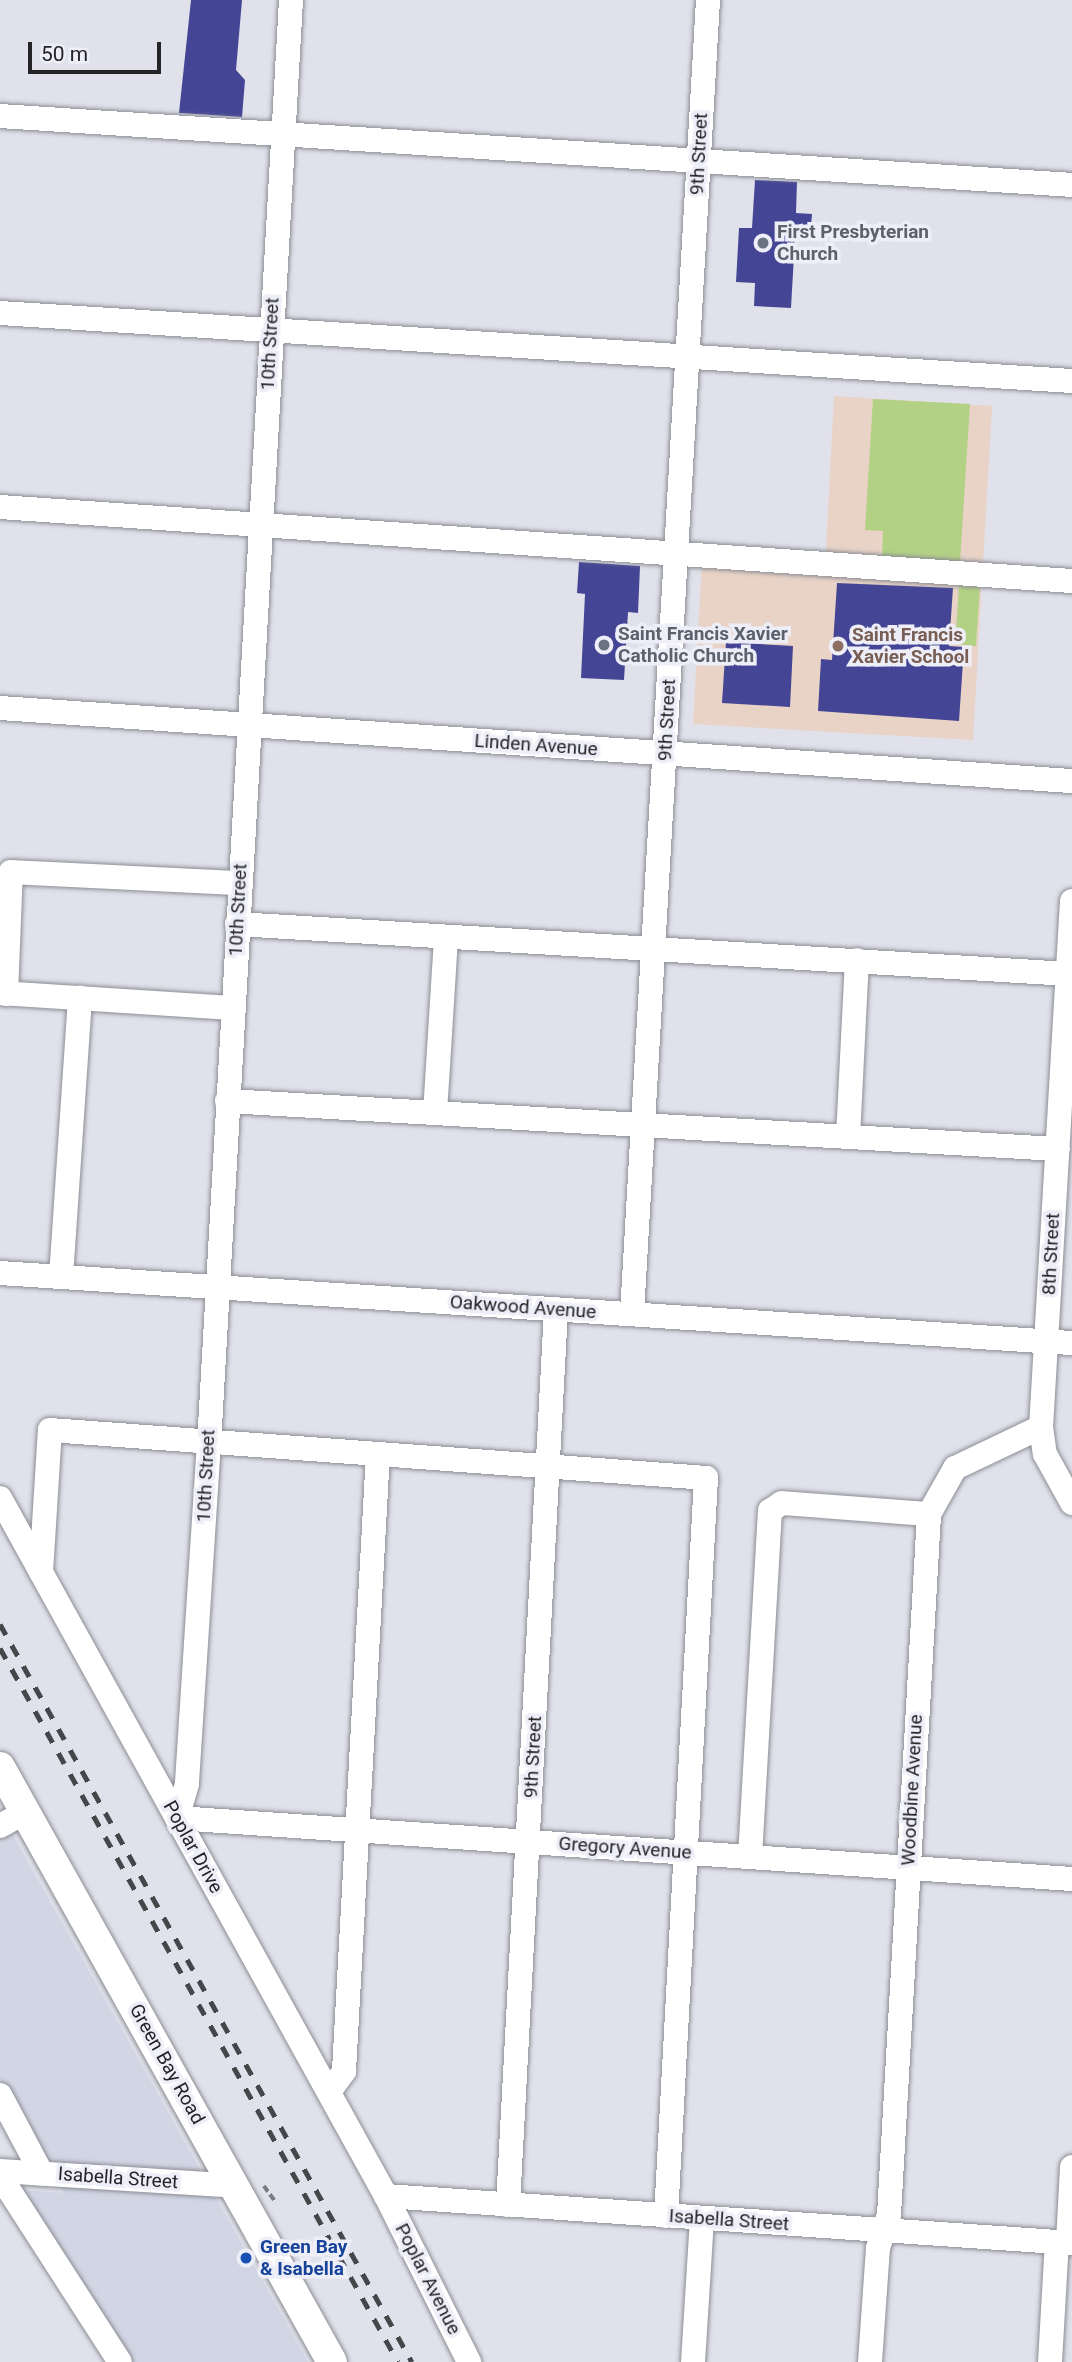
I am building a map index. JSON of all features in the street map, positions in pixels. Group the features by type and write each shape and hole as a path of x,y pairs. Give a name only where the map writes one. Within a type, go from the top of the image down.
{"main road":[{"name":"Green Bay Road","path":"0,1767 13,1819 250,2186 332,2362"}],"street":[{"name":"10th Street","path":"177,1818 187,1784 291,0"},
{"name":"9th Street","path":"632,1314 708,0"},
{"path":"0,116 1072,186"},
{"path":"0,313 1072,381"},
{"path":"0,506 1072,581"},
{"name":"Linden Avenue","path":"0,708 1072,781"},
{"path":"232,1007 3,993 11,872 240,883"},
{"name":"8th Street","path":"1072,901 1066,1119 1058,1149 1041,1427 1045,1454 1072,1503"},
{"path":"237,924 1068,975"},
{"path":"435,1113 446,937"},
{"path":"848,1137 857,960"},
{"path":"61,1277 80,998"},
{"path":"227,1101 1058,1149"},
{"name":"Oakwood Avenue","path":"0,1273 632,1314 1046,1348 1072,1343"},
{"name":"9th Street","path":"508,2205 556,1309"},
{"name":"Woodbine Avenue","path":"870,2362 887,2223 929,1514 955,1468 1041,1427"},
{"path":"41,1572 50,1430 706,1478 666,2216"},
{"path":"329,2092 344,2071 378,1454"},
{"name":"Poplar Drive","path":"0,1497 386,2196"},
{"path":"750,1857 770,1511 782,1503 929,1514"},
{"name":"Gregory Avenue","path":"177,1818 1072,1879"},
{"path":"0,2095 42,2174"},
{"path":"1051,2362 1066,2243 1072,2167"},
{"name":"Isabella Street","path":"0,2171 250,2186"},
{"path":"0,2176 120,2362"},
{"name":"Isabella Street","path":"386,2196 702,2218 887,2223 1066,2243"},
{"name":"Poplar Avenue","path":"386,2196 469,2362"},
{"path":"692,2362 702,2218"}],"path":[{"path":"250,2186 275,2202"}],"shaded area":[{"name":"Saint Francis Xavier School","path":"834,396 992,406 973,740 693,724 702,561 825,568"},
{"path":"0,1812 308,2362 117,2362 6,2189 64,2193 0,2079"}],"green space":[{"path":"873,399 970,404 960,562 882,557 883,531 865,530"},
{"path":"959,586 980,587 976,646 955,644"}],"building":[{"path":"191,0 242,0 236,70 245,80 242,117 179,113"},
{"name":"First Presbyterian Church","path":"755,180 797,182 796,213 812,214 810,239 795,238 791,308 754,306 755,283 736,282 739,228 752,228"},
{"name":"Saint Francis Xavier Catholic Church","path":"579,562 640,566 638,613 628,612 624,680 581,678 585,594 577,593"},
{"path":"837,583 953,588 949,646 964,647 959,721 818,711 821,659 832,660"},
{"path":"726,642 793,646 790,707 722,703"}],"railway":[{"path":"0,1624 412,2362"},
{"path":"0,1648 398,2362"}],"place":[{"name":"First Presbyterian Church","path":"763,243"},
{"name":"Saint Francis Xavier Catholic Church","path":"604,645"},
{"name":"Saint Francis Xavier School","path":"838,646"},
{"name":"Green Bay & Isabella","path":"246,2258"}]}
